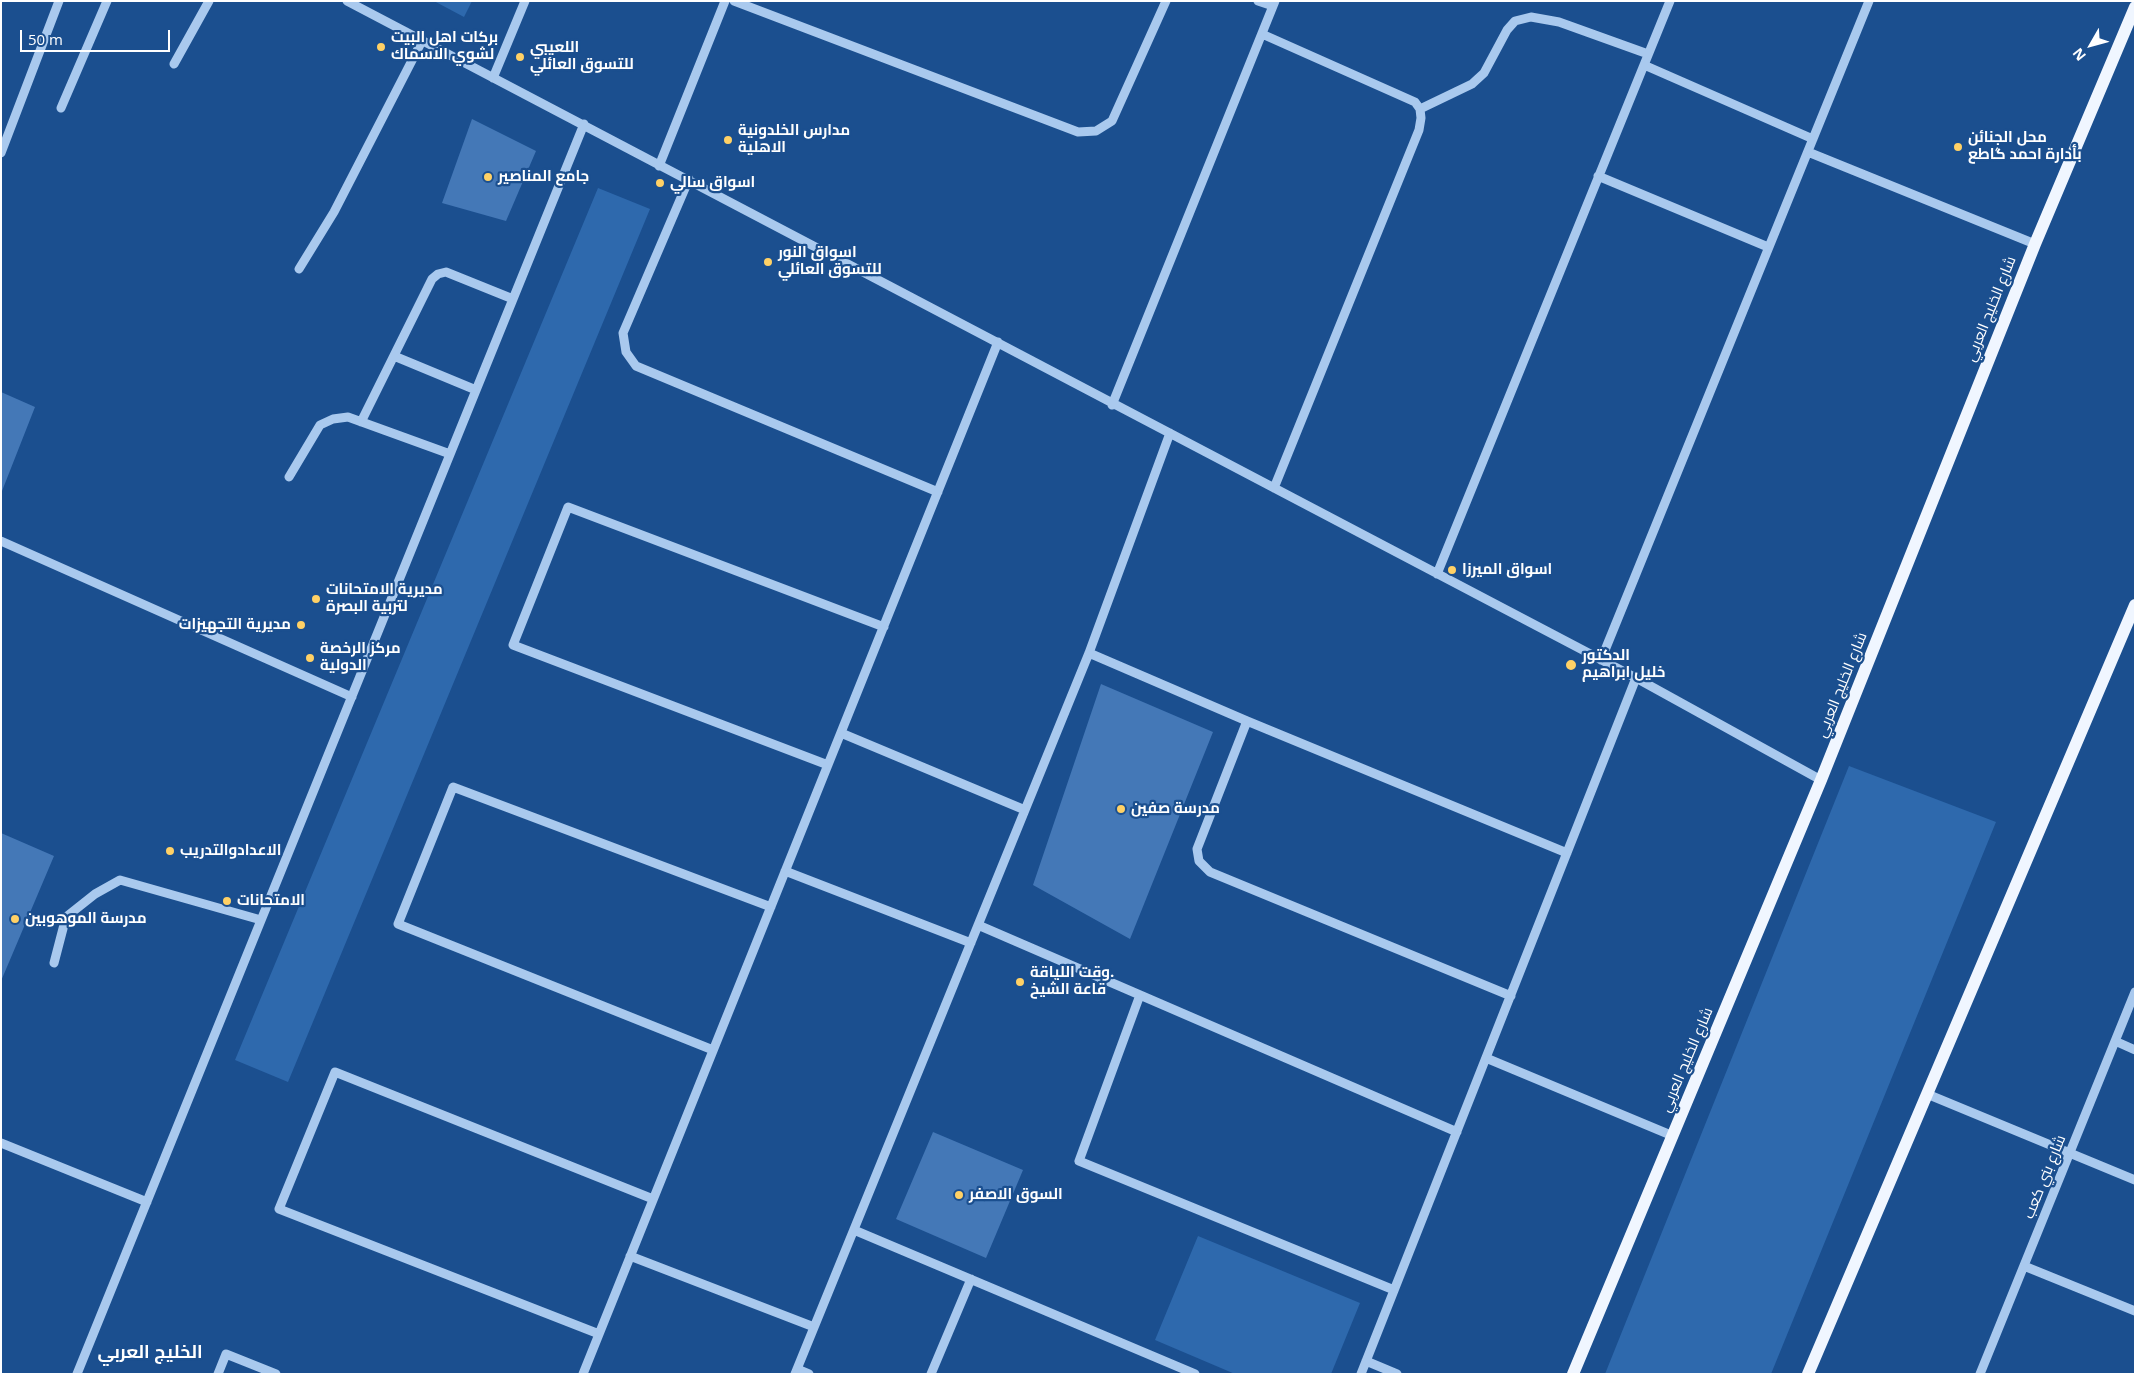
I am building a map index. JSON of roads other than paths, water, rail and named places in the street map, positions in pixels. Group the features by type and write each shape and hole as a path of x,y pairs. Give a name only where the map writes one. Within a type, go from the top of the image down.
{"main road":[{"name":"شارع الخليج العربي","path":"1573,1374 1821,780 2035,244 2135,7"},
{"path":"1808,1374 2135,604"}],"street":[{"path":"1,153 59,1"},
{"path":"61,108 107,1"},
{"path":"174,64 210,1"},
{"path":"346,1 998,342 1112,405 1170,433 1636,678 1821,780"},
{"path":"493,78 525,1"},
{"path":"659,166 725,1"},
{"path":"734,1 1078,132 1096,131 1112,121 1166,1"},
{"path":"1112,405 1274,4 1258,1"},
{"path":"1437,574 1670,1"},
{"path":"1601,660 1869,1"},
{"path":"1420,109 1472,84 1484,73 1515,21 1531,17 1558,22 1648,54"},
{"path":"1262,34 1415,102 1420,109 1421,118 1419,130 1274,488"},
{"path":"299,269 334,212 422,41"},
{"path":"1644,65 1813,139"},
{"path":"77,1374 584,124"},
{"path":"1808,152 2035,244"},
{"path":"1598,176 1768,247"},
{"path":"689,180 623,333 626,352 636,366 938,492"},
{"path":"361,422 432,279 438,274 446,272 513,299"},
{"path":"583,1374 998,342"},
{"path":"394,356 476,390"},
{"path":"288,477 320,425 333,419 348,417 450,454"},
{"path":"809,1374 796,1371 1089,653 1170,433"},
{"path":"828,765 514,645 568,507 884,627"},
{"path":"1,541 352,697"},
{"path":"1089,653 1247,721 1567,853"},
{"path":"1361,1374 1636,678"},
{"path":"1247,721 1197,849 1199,861 1210,872 1511,996"},
{"path":"841,733 1025,810"},
{"path":"713,1050 398,924 401,915 453,787 771,907"},
{"path":"785,871 971,942"},
{"path":"54,963 66,917 95,894 120,880 262,920"},
{"path":"978,925 1457,1132"},
{"name":"شارع بني كعب","path":"1980,1374 2135,992"},
{"path":"1140,995 1079,1161 1394,1290"},
{"path":"2115,1041 2135,1050"},
{"path":"1486,1058 1673,1136"},
{"path":"599,1334 279,1209 335,1072 653,1199"},
{"path":"1927,1094 2135,1180"},
{"path":"1,1142 147,1202"},
{"path":"854,1230 1195,1374"},
{"path":"630,1256 814,1327"},
{"path":"2024,1266 2135,1311"},
{"path":"932,1374 971,1279"},
{"path":"218,1374 226,1354 276,1374"},
{"path":"1366,1361 1397,1374"}],"place":[{"name":"بركات اهل البيت لشوي الاسماك","path":"381,47"},
{"name":"اللعيبي للتسوق العائلي","path":"520,57"},
{"name":"مدارس الخلدونية الاهلية","path":"728,140"},
{"name":"محل الجنائن بأدارة احمد گاطع","path":"1958,147"},
{"name":"جامع المناصير","path":"488,177"},
{"name":"اسواق سالي","path":"660,183"},
{"name":"اسواق النور للتسوق العائلي","path":"768,262"},
{"name":"اسواق الميرزا","path":"1452,570"},
{"name":"مديرية الامتحانات لتربية البصرة","path":"316,599"},
{"name":"مديرية التجهيزات","path":"301,625"},
{"name":"مركز الرخصة الدولية","path":"310,658"},
{"name":"الدكتور خليل ابراهيم","path":"1571,665"},
{"name":"مدرسة صفين","path":"1121,809"},
{"name":"الاعدادوالتدريب","path":"170,851"},
{"name":"الامتحانات","path":"227,901"},
{"name":"مدرسة الموهوبين","path":"15,919"},
{"name":"وقت اللياقة. قاعة الشيخ","path":"1020,982"},
{"name":"السوق الاصفر","path":"959,1195"}],"district":[{"name":"الخليج العربي","path":"150,1353"}]}
